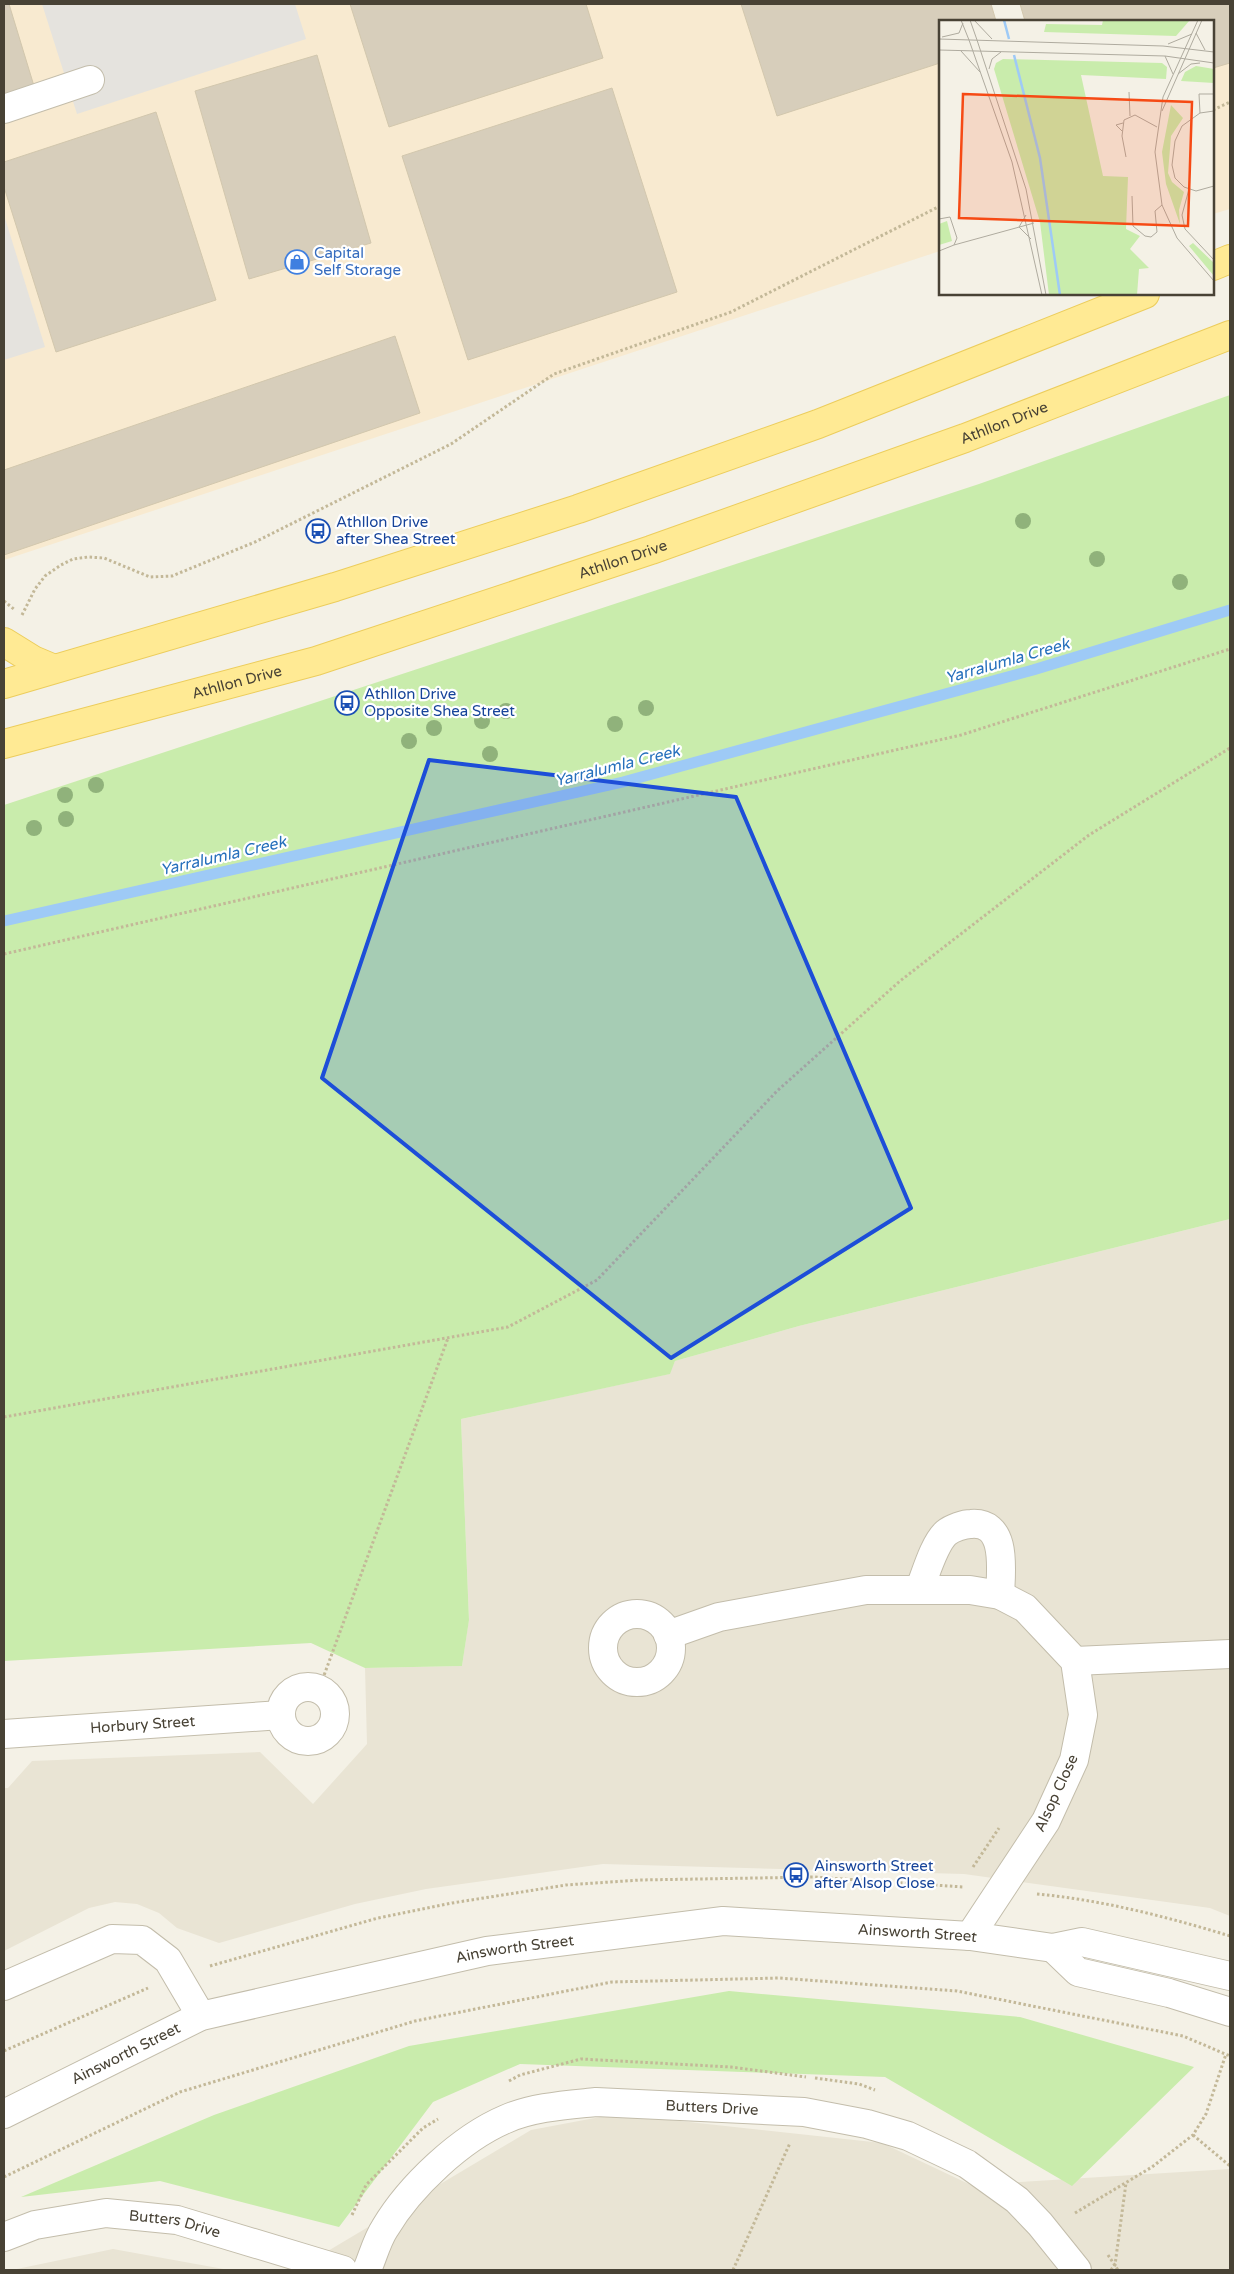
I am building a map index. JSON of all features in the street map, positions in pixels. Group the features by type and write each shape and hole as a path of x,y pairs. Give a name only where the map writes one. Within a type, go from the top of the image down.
{"main road":[{"path":"1214,266 1230,259"},
{"path":"4,684 52,668 335,587 578,509 818,424 1142,295"},
{"name":"Athllon Drive","path":"4,744 316,661 651,550 965,438 1230,335"},
{"path":"11,631 33,660 52,668"}],"street":[{"path":"4,109 90,80"},
{"path":"920,1588 940,1542 947,1532 966,1524 977,1523 988,1526 998,1540 1002,1554 1000,1594"},
{"path":"668,1635 719,1617 738,1613 866,1590 920,1588 970,1590 1000,1594 1025,1608 1075,1661 1230,1654"},
{"name":"Alsop Close","path":"970,1936 1046,1821 1074,1760 1083,1715 1075,1661"},
{"path":"308,1686 319,1689 329,1695 334,1706 336,1718 331,1729 323,1737 312,1741 299,1741 288,1733 280,1721 281,1707 288,1695 297,1688 308,1686"},
{"name":"Horbury Street","path":"4,1734 281,1716"},
{"name":"Ainsworth Street","path":"4,2114 200,2016 487,1950 723,1921 970,1936 1053,1948 1082,1942 1230,1976"},
{"path":"4,1986 112,1939 142,1940 168,1960 200,2016"},
{"path":"1053,1948 1078,1972 1169,1993 1230,2012"},
{"name":"Butters Drive","path":"368,2270 384,2228 417,2184 472,2136 507,2118 568,2105 596,2102 804,2112 844,2119 908,2136 967,2164 1016,2200 1040,2224 1078,2270"},
{"name":"Butters Drive","path":"4,2237 35,2226 106,2213 177,2220 343,2270"}],"path":[{"path":"1214,110 1230,102"},
{"path":"11,631 35,589 45,576 61,565 88,557 104,558 150,577 172,576 254,542 451,444 554,374 731,312 939,207"},
{"path":"4,954 961,735 1230,649"},
{"path":"4,1417 508,1327 597,1280 777,1091 900,981 1089,835 1230,748"},
{"path":"319,1689 333,1656 448,1338"},
{"path":"971,1872 978,1857 1003,1822"},
{"path":"963,1887 967,1880"},
{"path":"4,2177 180,2092 415,2021 612,1982 778,1978 957,1991 1183,2036 1228,2055 1206,2114 1193,2135 1152,2167 1075,2213"},
{"path":"733,2270 804,2112"},
{"path":"1193,2135 1230,2166"},
{"path":"1111,2270 1115,2265 1126,2182"}],"highlighted area":[{"path":"429,760 736,797 911,1208 671,1358 322,1078"}],"shaded area":[{"path":"4,4 981,4 988,20 939,20 939,251 4,560"},
{"path":"42,4 295,4 306,39 77,114"},
{"path":"1029,4 1230,4 1230,209 1214,214 1214,20 1035,20"},
{"path":"4,215 45,347 4,360"},
{"path":"1230,1219 1230,1916 1210,1908 964,1874 603,1864 426,1889 355,1904 219,1943 177,1928 159,1913 137,1904 115,1902 89,1908 4,1951 4,1788 8,1788 32,1761 260,1752 313,1804 367,1744 365,1668 462,1666 469,1619 461,1419 669,1374 675,1361 799,1326"},
{"path":"616,2114 882,2143 971,2185 1230,2169 1230,2270 296,2270 531,2130"},
{"path":"113,2249 229,2270 12,2270"}],"green space":[{"path":"1230,395 1230,1219 799,1326 675,1361 670,1374 461,1419 469,1620 462,1666 365,1668 311,1643 4,1661 4,805 979,484"},
{"path":"729,1991 1020,2017 1194,2067 1072,2186 885,2077 520,2064 433,2102 339,2227 160,2181 21,2197 214,2115 409,2046"}],"building":[{"path":"4,4 9,4 34,86 4,95"},
{"path":"350,4 586,4 603,58 389,127"},
{"path":"741,4 991,4 996,20 939,20 939,63 777,116"},
{"path":"1020,4 1230,4 1230,63 1214,68 1214,20 1025,20"},
{"path":"317,55 371,243 249,279 195,91"},
{"path":"612,88 677,292 468,360 402,156"},
{"path":"156,112 216,300 56,352 4,187 4,162"},
{"path":"395,336 420,413 4,555 4,470"}],"waterway":[{"name":"Yarralumla Creek","path":"4,921 623,782 1033,670 1230,610"}],"place":[{"name":"Capital Self Storage","path":"297,262"},
{"name":"Athllon Drive after Shea Street","path":"318,531"},
{"name":"Athllon Drive Opposite Shea Street","path":"347,703"},
{"name":"Ainsworth Street after Alsop Close","path":"796,1875"}]}
